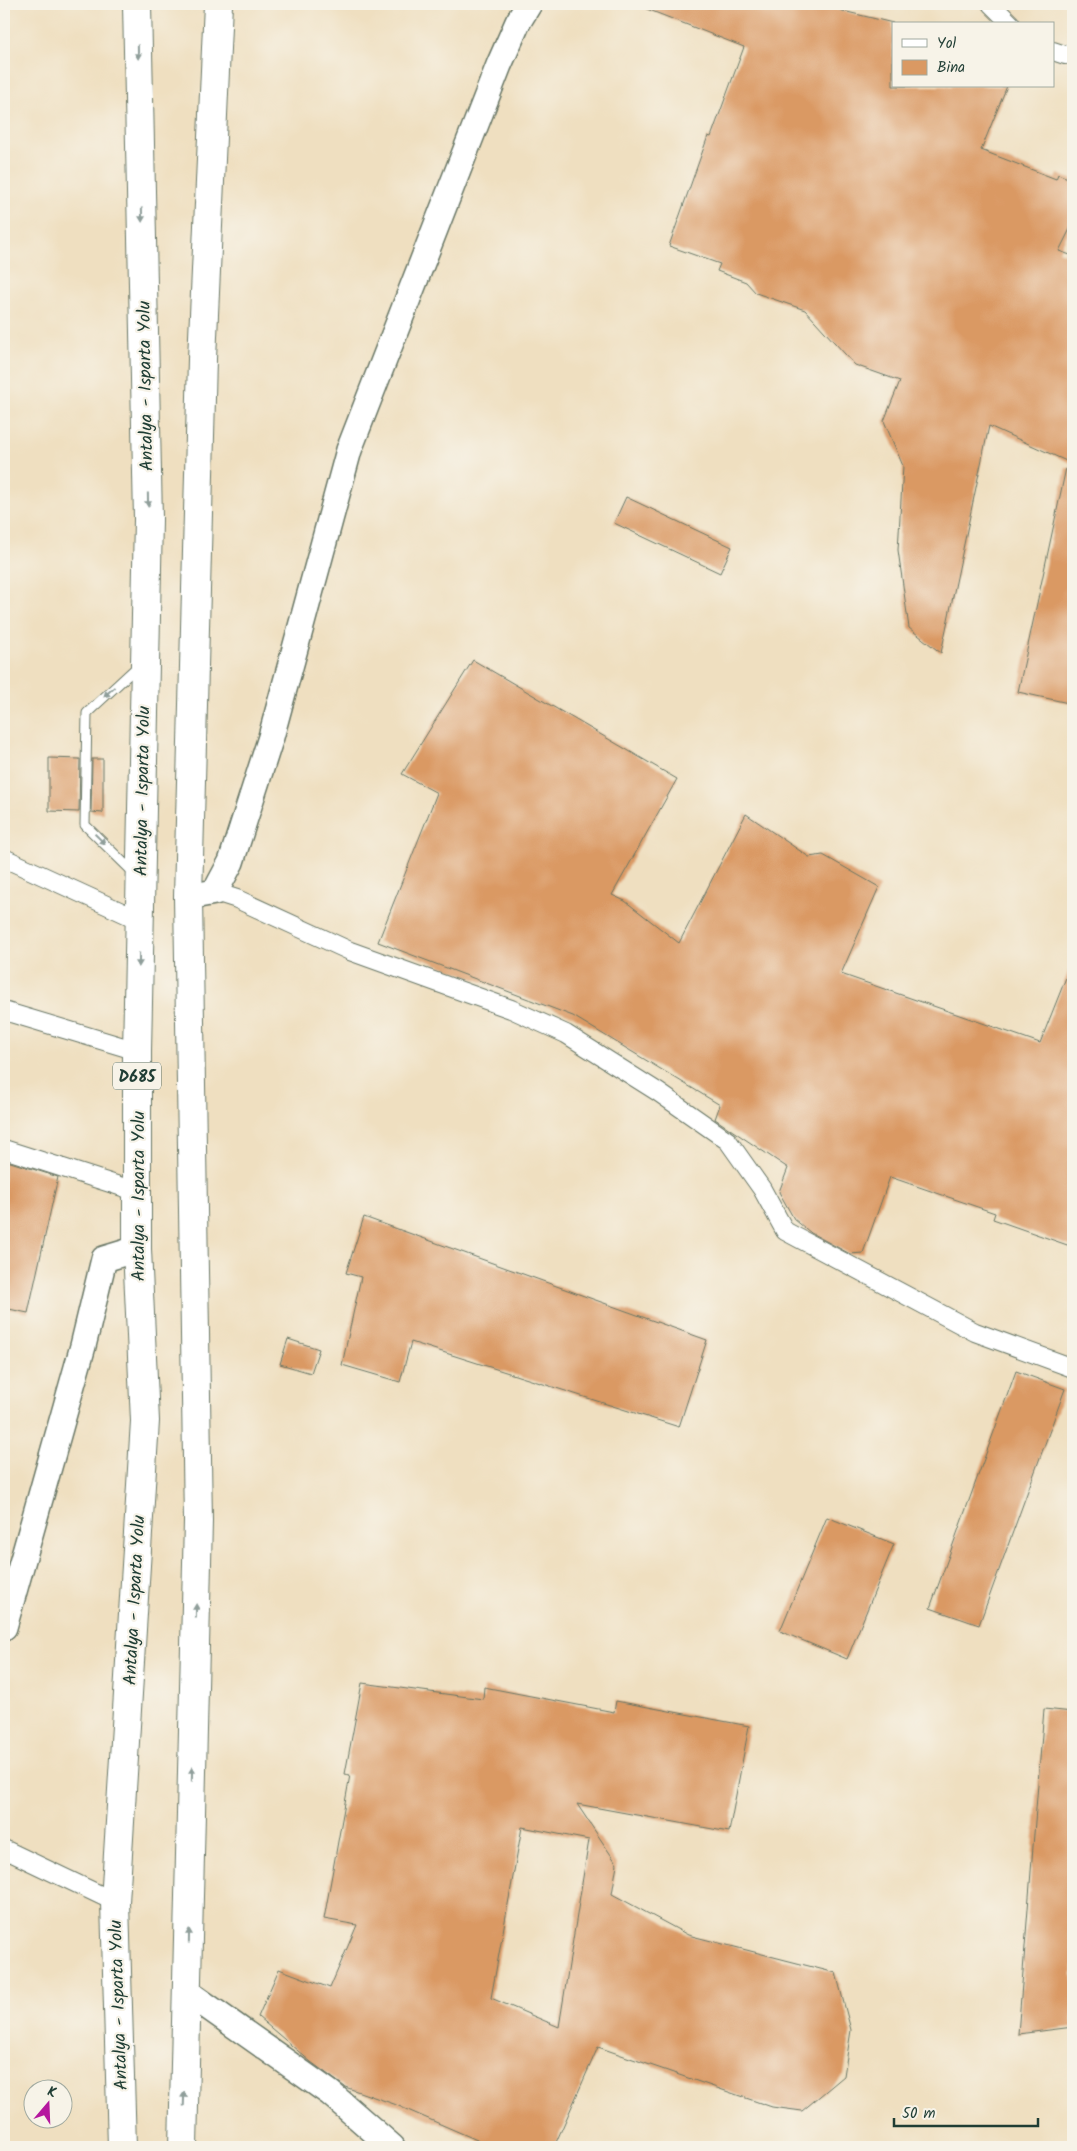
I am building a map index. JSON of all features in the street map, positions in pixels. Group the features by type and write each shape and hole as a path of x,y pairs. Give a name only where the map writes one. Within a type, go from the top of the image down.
{"highway":[{"name":"Antalya - Isparta Yolu","path":"122,2147 115,1902 144,1421 137,1249 137,1051 148,519 137,4"},
{"path":"183,2147 198,1521 188,897 202,359 218,4"}],"street":[{"path":"215,892 231,862 271,737 349,450 499,65 518,22 529,4"},
{"path":"991,4 1009,22"},
{"path":"1054,51 1066,54 1073,52"},
{"path":"4,858 139,920"},
{"path":"188,897 215,892 237,899 350,951 511,1010 566,1034 658,1092 728,1140 762,1189 785,1231 975,1332 1073,1368"},
{"path":"4,1011 137,1051"},
{"path":"4,1149 138,1192"},
{"path":"4,1627 83,1346 104,1259 137,1249"},
{"path":"4,1849 115,1902"},
{"path":"187,1992 330,2093 392,2147"}],"lane":[{"path":"140,878 85,826 87,713 145,659"}],"building":[{"path":"634,4 822,4 892,23 892,88 1006,88 981,150 1056,179 1058,174 1073,180 1073,223 1059,251 1073,256 1073,464 989,426 941,653 909,628 898,550 903,466 884,421 900,381 855,365 805,310 756,293 746,282 717,271 720,264 669,246 708,136 711,137 744,47"},
{"path":"1066,468 1073,468 1073,704 1018,692"},
{"path":"626,497 732,547 720,573 614,523"},
{"path":"473,660 677,779 612,895 625,901 679,943 746,814 809,857 823,855 879,887 841,974 1040,1043 1073,960 1073,1247 993,1219 995,1213 890,1177 863,1253 850,1254 811,1233 794,1219 779,1192 788,1168 715,1119 720,1105 573,1016 378,942 437,793 402,774"},
{"path":"49,758 80,759 79,812 49,811"},
{"path":"92,759 103,759 103,813 91,812"},
{"path":"4,1160 58,1177 28,1313 4,1308"},
{"path":"364,1217 707,1340 679,1427 411,1342 400,1382 342,1365 361,1277 346,1273"},
{"path":"288,1339 319,1349 311,1373 280,1364"},
{"path":"1016,1371 1065,1389 979,1625 930,1608"},
{"path":"827,1517 894,1544 847,1659 780,1631"},
{"path":"362,1683 483,1699 484,1687 614,1712 616,1701 749,1726 729,1832 577,1804 617,1864 612,1894 688,1935 836,1973 851,2030 844,2076 802,2111 772,2107 598,2047 554,2147 484,2147 477,2140 394,2104 345,2087 311,2062 258,2017 279,1969 330,1988 357,1925 324,1919 350,1775 345,1774","holes":["522,1827 589,1840 559,2027 491,1998"]},
{"path":"1044,1709 1073,1712 1073,2027 1018,2034"}]}
